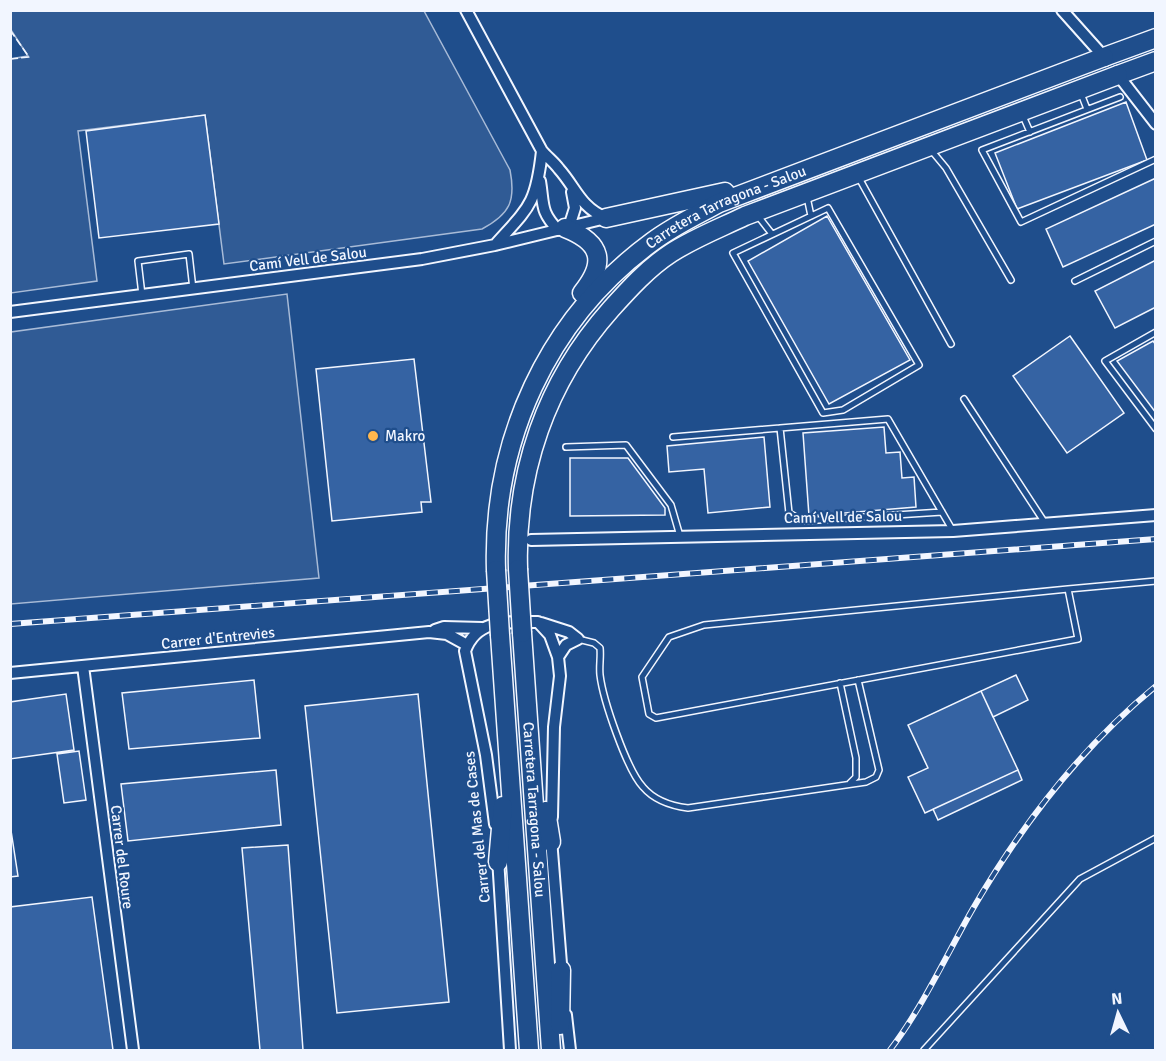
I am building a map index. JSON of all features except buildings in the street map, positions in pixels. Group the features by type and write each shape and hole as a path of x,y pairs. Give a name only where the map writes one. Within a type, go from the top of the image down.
{"main road":[{"name":"Carretera Tarragona - Salou","path":"529,1050 496,570 497,515 511,439 534,380 554,344 602,286 652,241 719,203 1155,38"},
{"name":"Carretera Tarragona - Salou","path":"551,1050 518,569 524,544 519,512 530,452 543,416 573,356 627,290 655,265 702,236 806,193 1155,62"},
{"path":"606,218 780,179"},
{"path":"554,344 565,315 598,269 596,255 588,241 564,229"},
{"path":"498,862 506,724"},
{"path":"531,743 545,802 551,842"},
{"path":"558,1050 561,970"}],"street":[{"path":"466,10 542,151 560,170 572,189 592,212 606,218"},
{"path":"1062,10 1104,57"},
{"path":"1118,75 1155,124"},
{"path":"495,245 529,207 539,175 542,151"},
{"path":"539,175 542,208 546,217 564,229 575,208 572,189"},
{"name":"Camí Vell de Salou","path":"10,312 422,259 495,245 606,218"},
{"name":"Camí Vell de Salou","path":"524,544 680,536 953,531 1155,515"},
{"path":"467,645 470,637 482,628 510,622 537,622 569,632 578,639 566,645 558,657"},
{"path":"537,622 550,635 558,657 560,676 554,726 551,842 570,1050"},
{"name":"Carrer d'Entrevies","path":"429,632 444,627 482,628"},
{"name":"Carrer d'Entrevies","path":"10,674 429,632 447,634 467,645"},
{"name":"Carrer del Mas de Cases","path":"467,645 466,666 486,756 498,862 510,1050"},
{"name":"Carrer del Roure","path":"82,666 133,1050"}],"lane":[{"path":"1079,90 1087,110"},
{"path":"1120,97 982,150 1021,222 1155,159"},
{"path":"1021,112 1030,132"},
{"path":"928,147 946,168 1011,280"},
{"path":"857,174 951,344"},
{"path":"806,193 811,216"},
{"path":"828,208 919,365 843,410 823,413 733,253 772,234 828,208"},
{"path":"755,213 772,234"},
{"path":"1075,281 1155,241"},
{"path":"142,296 138,261 189,254 193,289"},
{"path":"1155,332 1105,361 1155,429"},
{"path":"964,399 1045,523"},
{"path":"673,437 888,419 953,531"},
{"path":"780,428 789,513 803,522 942,512"},
{"path":"566,447 626,445 671,505 680,536"},
{"path":"1068,590 1078,639 656,718 649,714 642,677 669,637 704,625 1155,581"},
{"path":"578,639 594,643 600,648 603,691 632,771 643,788 673,806 688,808 876,777 879,770 858,680"},
{"path":"840,683 856,758 856,777 850,783"},
{"path":"924,1050 1080,879 1155,838"}],"shaded area":[{"path":"11,11 424,11 510,170 512,190 509,206 499,218 482,229 224,264 205,115 78,131 97,281 11,293 10,59 28,56 11,30"},
{"path":"287,294 319,578 11,604 11,332"}],"railway":[{"path":"10,624 1156,539"},
{"path":"890,1050 923,1000 990,880 1031,820 1053,791 1102,736 1156,686"}],"fence":[{"path":"10,30 29,57 10,59"}],"place":[{"name":"Makro","path":"373,436"}]}
